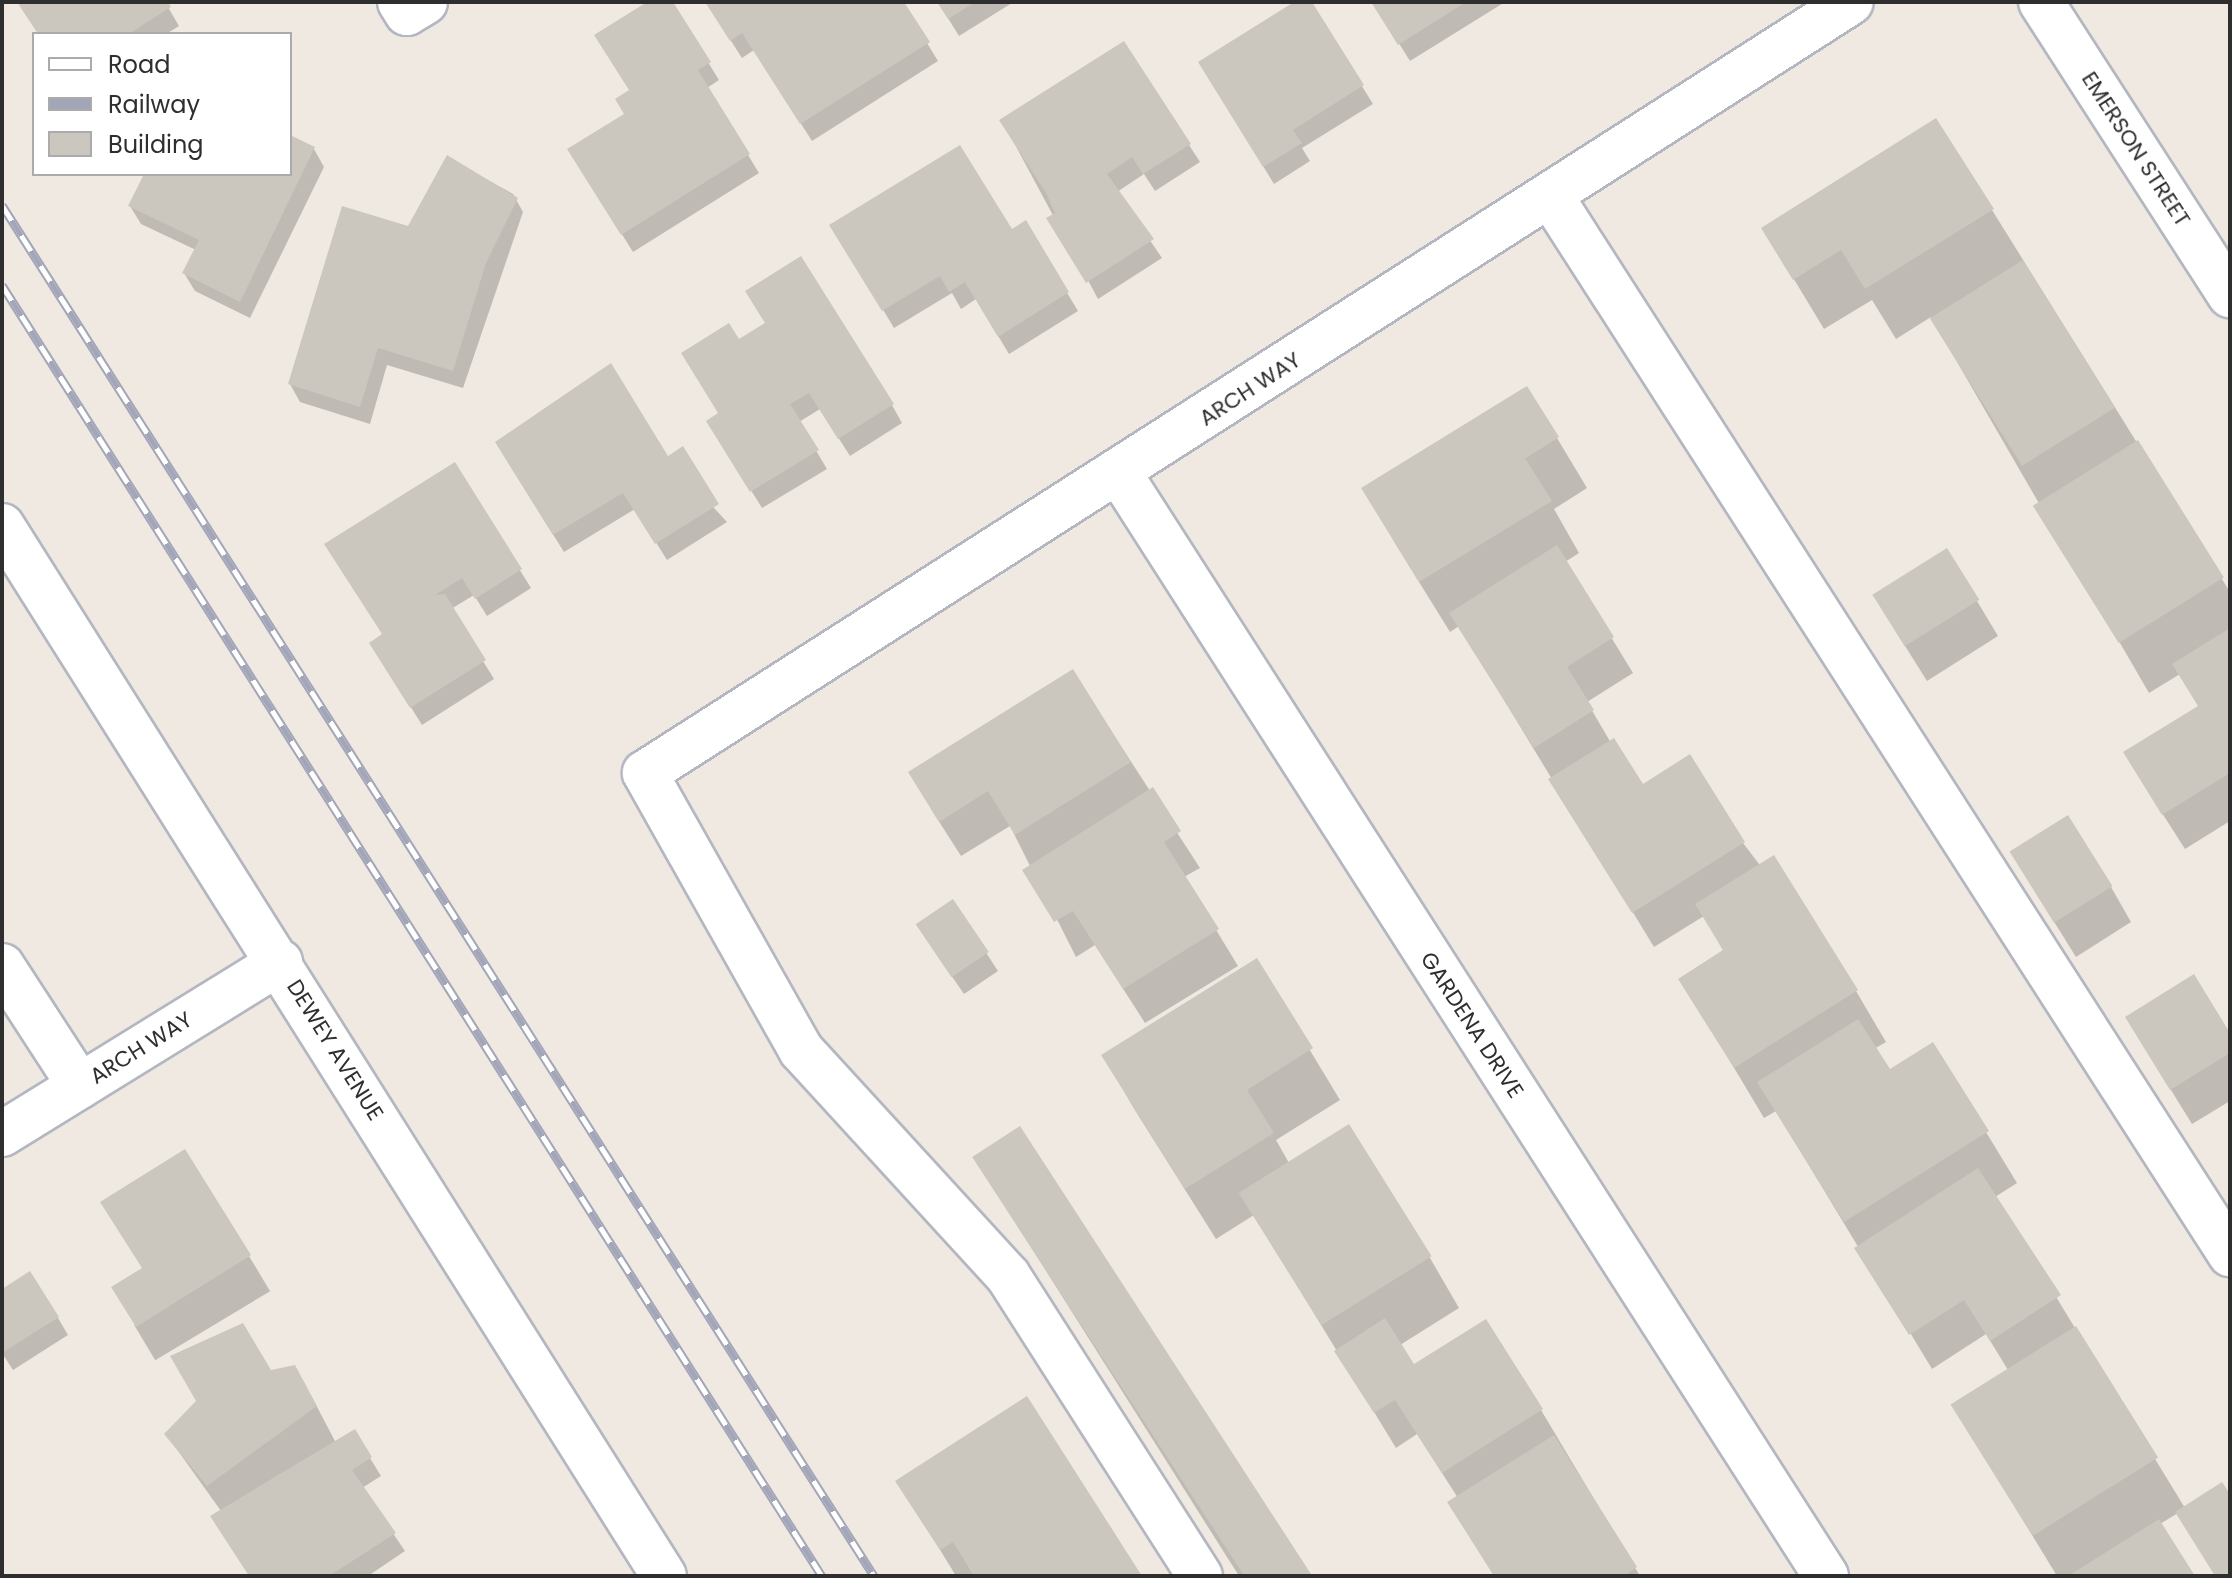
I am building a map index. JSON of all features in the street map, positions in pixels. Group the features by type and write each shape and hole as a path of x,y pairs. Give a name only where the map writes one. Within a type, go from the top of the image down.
{"street":[{"name":"ARCH WAY","path":"1200,1576 1008,1276 801,1050 645,773 1119,473 1851,2"},
{"name":"EMERSON STREET","path":"2041,2 2230,295"},
{"path":"1550,195 2230,1254"},
{"name":"GARDENA DRIVE","path":"1119,473 1826,1576"},
{"name":"DEWEY AVENUE","path":"2,526 280,962 664,1576"},
{"name":"ARCH WAY","path":"2,1134 280,962"},
{"path":"2,966 80,1086"}],"building":[{"path":"17,2 168,2 171,7 132,32 37,32"},
{"path":"647,2 673,2 711,62 698,70 750,154 621,235 567,149 624,114 615,99 629,90 594,35"},
{"path":"705,2 904,2 930,42 800,124 742,33 730,41"},
{"path":"937,2 975,2 948,19"},
{"path":"1294,2 1312,2 1364,85 1293,130 1302,143 1263,167 1198,62"},
{"path":"1371,2 1466,2 1398,45"},
{"path":"1124,41 1191,144 1143,174 1132,157 1107,174 1154,239 1086,283 1046,218 1055,213 1046,193 999,120"},
{"path":"1936,118 1994,209 1865,289 1841,250 1793,280 1761,228"},
{"path":"292,136 315,147 240,302 182,273 199,240 128,206 143,176 292,176"},
{"path":"960,145 1012,229 1026,220 1069,292 998,337 965,282 949,292 940,276 882,311 829,225"},
{"path":"447,155 518,198 486,263 453,371 378,348 360,407 288,384 342,206 408,226"},
{"path":"801,256 894,404 838,439 809,393 790,404 819,450 750,492 706,421 718,413 681,353 729,323 739,339 765,323 745,291"},
{"path":"2023,260 2115,408 2022,466 1930,318"},
{"path":"611,363 668,456 683,446 719,504 655,544 623,493 553,535 495,442"},
{"path":"1527,386 1559,437 1525,458 1552,501 1419,582 1361,488"},
{"path":"2138,440 2224,577 2119,643 2033,506"},
{"path":"455,462 522,569 475,599 462,578 435,595 445,594 486,660 410,708 369,643 382,634 324,544"},
{"path":"1557,545 1614,637 1567,667 1594,710 1534,748 1449,613"},
{"path":"1947,548 1979,600 1905,646 1872,595"},
{"path":"2230,628 2230,773 2162,815 2123,752 2198,706 2172,664"},
{"path":"1073,669 1131,762 1015,835 988,791 939,822 908,772"},
{"path":"1614,738 1643,784 1690,754 1745,842 1632,913 1548,779"},
{"path":"1153,787 1181,831 1164,842 1219,929 1123,989 1073,911 1054,922 1022,870"},
{"path":"2068,815 2113,886 2054,923 2009,852"},
{"path":"1774,855 1858,990 1734,1068 1678,979 1723,950 1695,904"},
{"path":"953,899 989,952 951,977 916,924"},
{"path":"1257,958 1313,1048 1247,1090 1274,1133 1185,1189 1101,1055"},
{"path":"2194,974 2230,1033 2230,1053 2170,1090 2125,1017"},
{"path":"1858,1019 1890,1069 1933,1042 1989,1131 1844,1222 1757,1082"},
{"path":"1349,1124 1432,1256 1321,1325 1239,1193"},
{"path":"1020,1126 1311,1574 1244,1576 972,1157"},
{"path":"185,1149 251,1255 136,1327 111,1287 142,1268 100,1202"},
{"path":"1978,1168 2061,1295 1990,1341 1964,1300 1909,1335 1854,1248"},
{"path":"30,1271 59,1317 2,1353 2,1289"},
{"path":"1385,1318 1414,1364 1486,1319 1543,1409 1442,1473 1395,1400 1374,1413 1334,1351"},
{"path":"243,1323 271,1370 295,1365 317,1406 207,1486 164,1434 196,1401 170,1356"},
{"path":"2076,1326 2158,1457 2033,1536 1950,1404"},
{"path":"1027,1396 1142,1576 974,1576 953,1542 940,1550 895,1481"},
{"path":"355,1429 372,1457 352,1470 396,1533 329,1576 249,1576 210,1516"},
{"path":"1554,1435 1637,1567 1624,1576 1494,1576 1447,1502"},
{"path":"2222,1482 2230,1494 2230,1576 2215,1576 2175,1512"},
{"path":"2159,1519 2195,1576 2068,1576"}],"railway":[{"path":"2,205 874,1576"},
{"path":"2,285 822,1576"}]}
